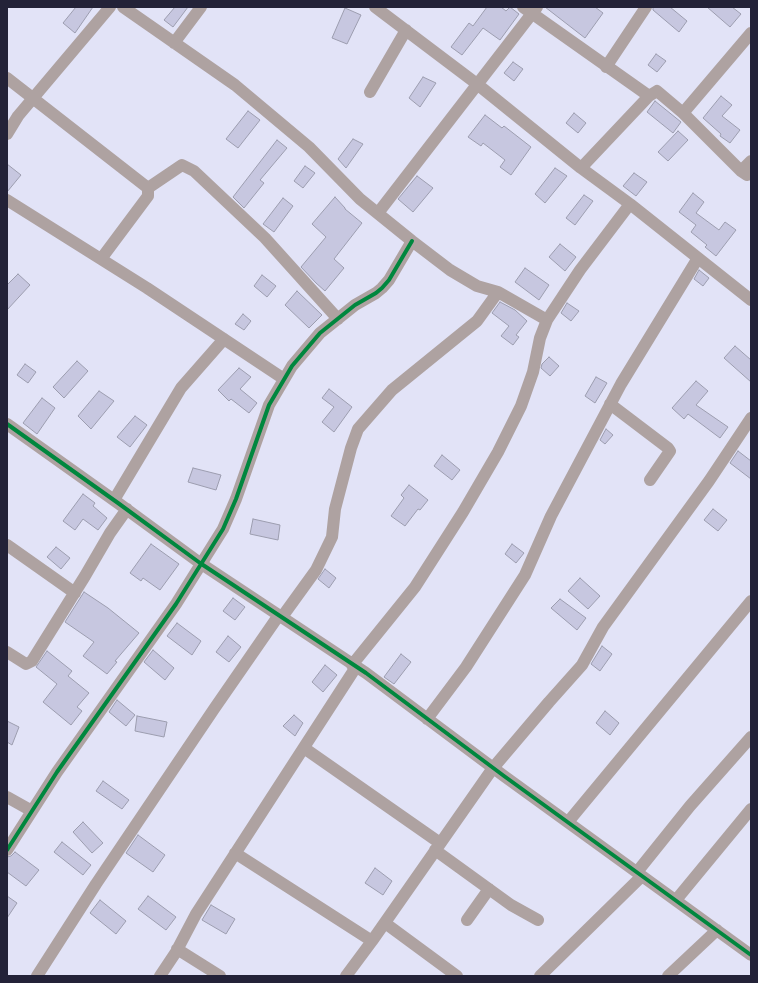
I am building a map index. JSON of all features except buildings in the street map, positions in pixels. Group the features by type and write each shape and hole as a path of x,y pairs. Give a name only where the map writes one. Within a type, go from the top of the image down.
{"street":[{"path":"7,134 18,116 110,7"},
{"path":"123,7 246,94 309,147 360,199 450,270 477,286 498,292 547,320"},
{"path":"174,43 201,7"},
{"path":"375,7 478,84 581,168 630,204 751,300"},
{"path":"606,67 646,7"},
{"path":"378,213 478,84 531,9 606,67 649,96"},
{"path":"370,92 406,30"},
{"path":"683,113 751,33"},
{"path":"7,78 148,188"},
{"path":"581,168 649,96 657,91 683,113 746,173 751,161"},
{"path":"148,188 182,165 194,171 265,238 338,319"},
{"path":"101,259 148,196 148,188"},
{"path":"7,200 101,259 284,379"},
{"path":"160,976 196,914 304,748 354,666 415,587 463,512 498,452 521,406 534,372 540,338 547,320 580,270 630,204"},
{"path":"7,850 57,772 176,604 200,563 223,529 236,499 268,405 292,366 320,333 355,305 382,288 389,280 412,241"},
{"path":"427,719 466,667 525,575 551,516 610,404 698,258"},
{"path":"37,976 96,884 205,722 316,570 332,537 335,509 351,448 358,429 392,390 477,321 498,292"},
{"path":"114,500 181,388 224,339"},
{"path":"610,404 670,451 650,480"},
{"path":"346,976 385,923 493,768 582,665 603,627 709,481 751,418"},
{"path":"7,424 200,563 354,666 751,954"},
{"path":"7,652 26,664 32,661 110,533 127,509"},
{"path":"7,545 75,592"},
{"path":"568,822 751,602"},
{"path":"540,976 640,874 690,806 751,737"},
{"path":"304,748 438,847 489,890 511,905 538,920"},
{"path":"7,797 32,811"},
{"path":"676,900 751,809"},
{"path":"235,853 372,941"},
{"path":"467,920 489,890"},
{"path":"385,923 457,976"},
{"path":"668,976 717,930"},
{"path":"177,949 220,976"}],"cycle path":[{"path":"7,850 57,772 176,604 223,529 236,499 269,405 292,366 320,333 355,305 382,288 389,280 412,241"},
{"path":"7,424 200,563 366,673 504,776 751,955"}]}
